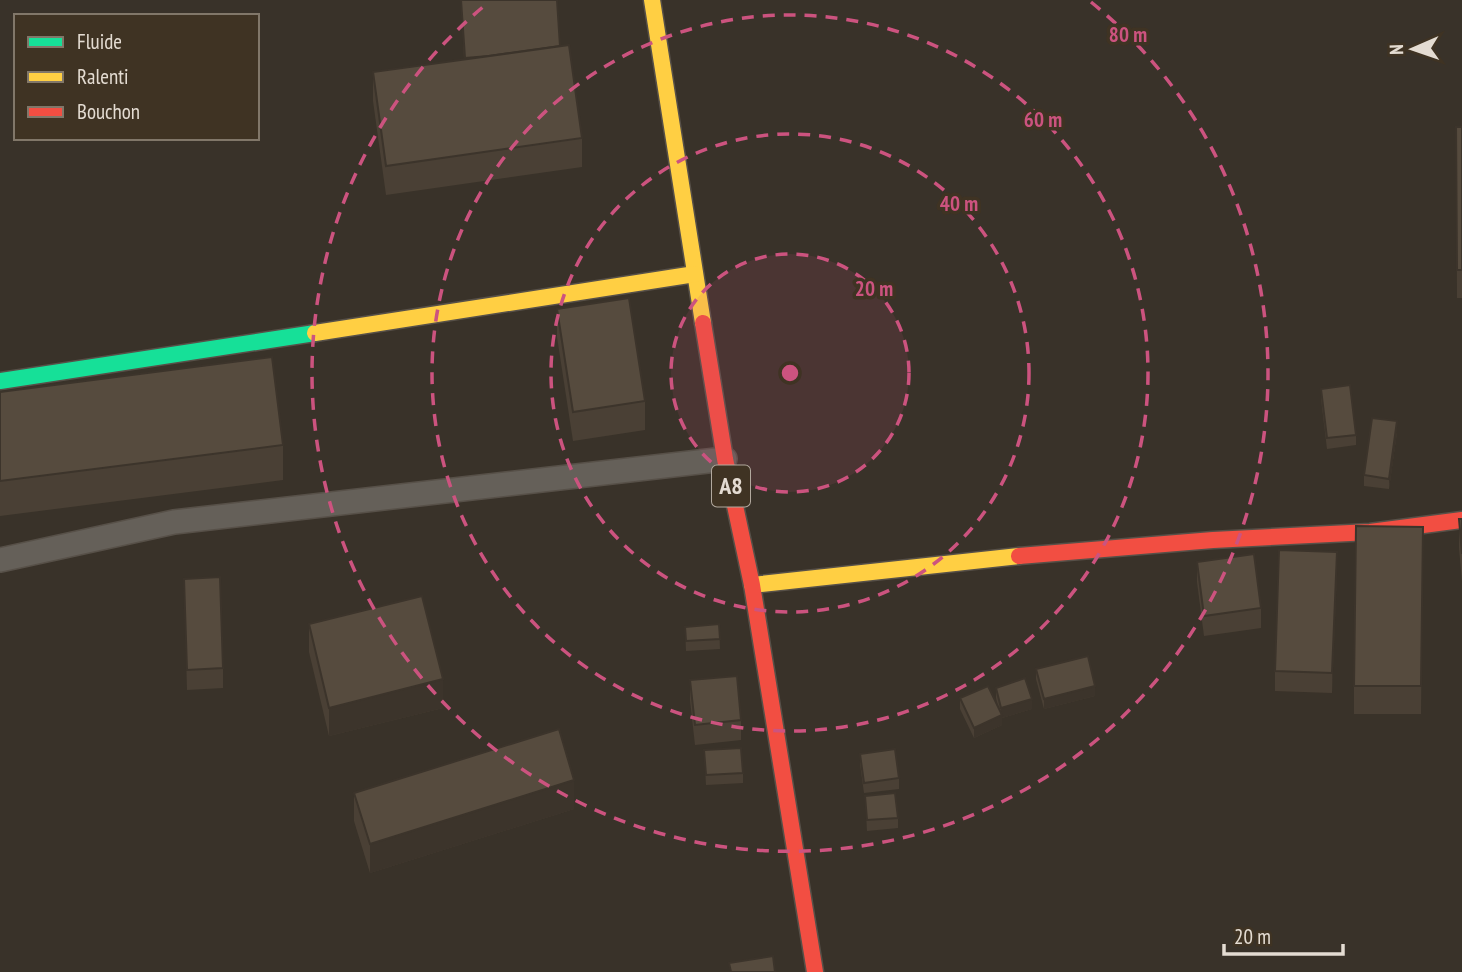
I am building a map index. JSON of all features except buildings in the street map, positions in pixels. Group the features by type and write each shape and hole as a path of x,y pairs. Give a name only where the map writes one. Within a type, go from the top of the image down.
{"street":[{"name":"A8","path":"652,0 726,459 752,585 815,972"},
{"path":"0,381 695,274"},
{"path":"752,585 999,556 1422,528 1462,520"}],"lane":[{"path":"0,560 174,522 726,459"}],"traffic: fast":[{"path":"0,381 315,333"}],"traffic: slow":[{"path":"652,0 703,323"},
{"path":"315,333 695,274"},
{"path":"752,585 1019,556"}],"traffic: jam":[{"path":"703,323 725,459 752,585 815,972"},
{"path":"1019,556 1213,540 1370,532 1462,520"}]}
